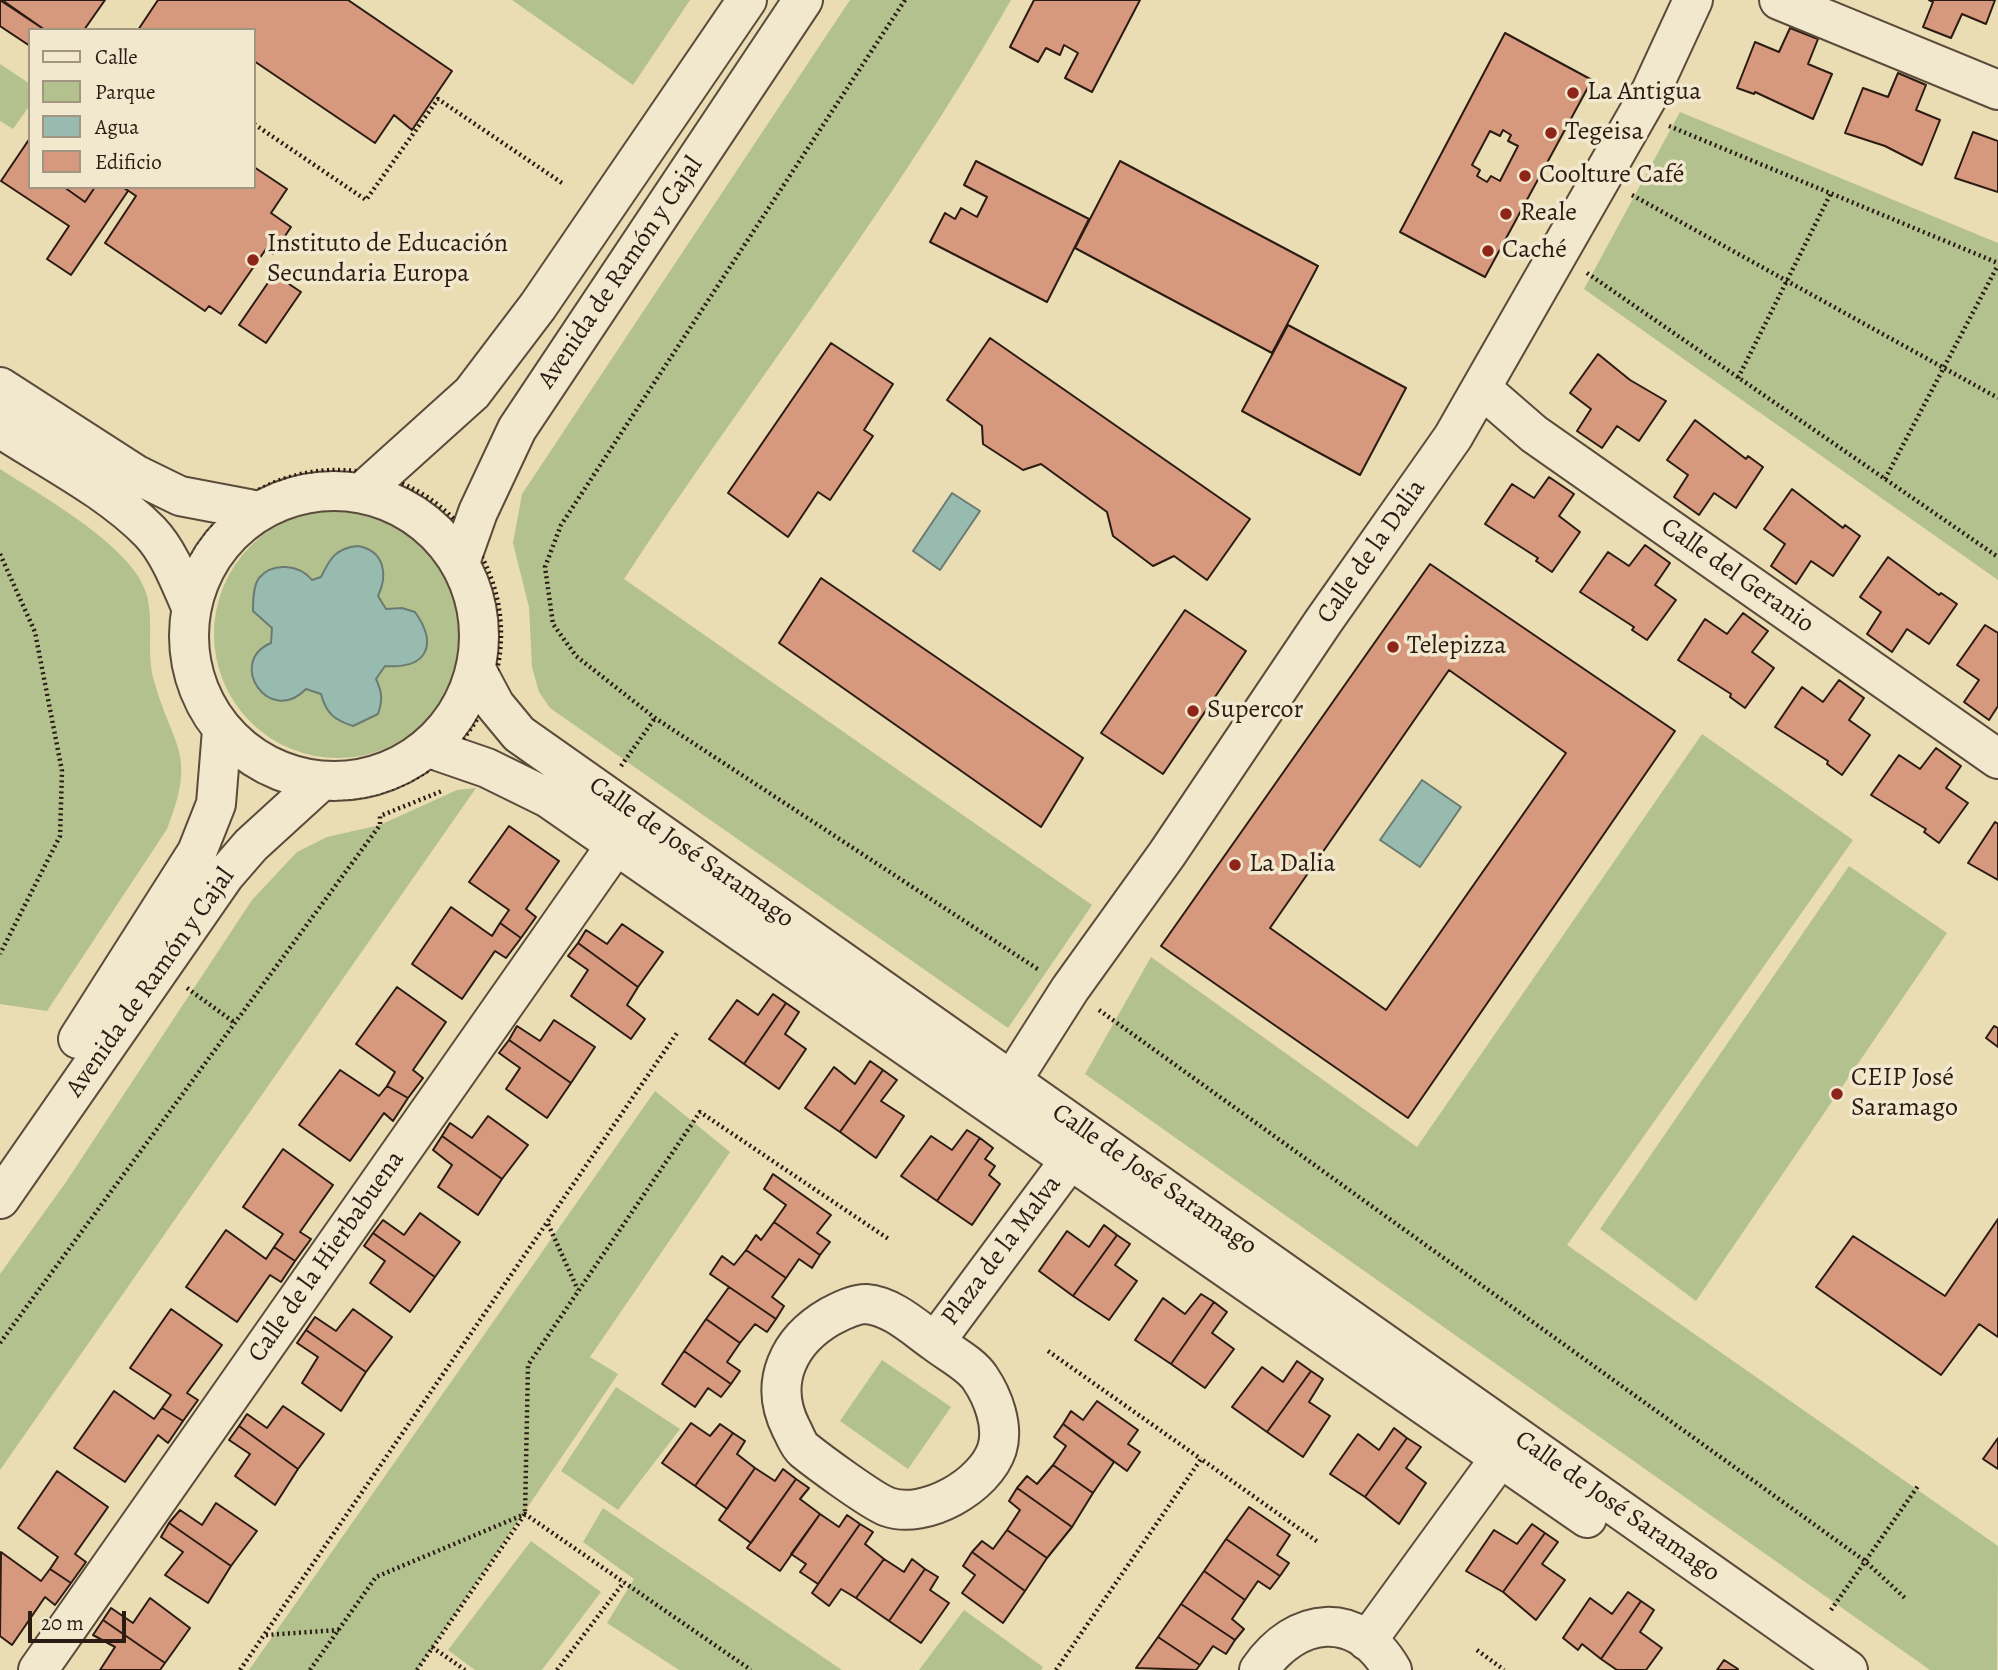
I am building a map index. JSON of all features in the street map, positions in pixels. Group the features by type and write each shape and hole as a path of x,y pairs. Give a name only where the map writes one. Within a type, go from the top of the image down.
{"street":[{"name":"Avenida de Ramón y Cajal","path":"371,485 472,393 538,306 747,0"},
{"name":"Avenida de Ramón y Cajal","path":"465,548 516,429 803,0"},
{"name":"Calle de la Dalia","path":"1012,1080 1070,989 1167,854 1453,437 1651,91 1693,0"},
{"path":"1779,0 1998,90"},
{"path":"0,387 135,474 180,496 245,510 291,497 371,485 465,548 480,631 483,684 449,726 441,764 314,788 221,739 193,672 186,596 151,533 112,501 0,428"},
{"name":"Calle del Geranio","path":"1481,388 1534,434 1998,759"},
{"path":"186,596 245,510"},
{"name":"Calle de José Saramago","path":"483,684 519,734 1848,1670"},
{"name":"Avenida de Ramón y Cajal","path":"0,1159 197,852 216,804 221,739"},
{"name":"Calle de José Saramago","path":"441,764 548,798 1806,1670"},
{"name":"Avenida de Ramón y Cajal","path":"0,1199 225,875 251,845 314,788"},
{"name":"Calle de la Hierbabuena","path":"38,1670 616,845"},
{"name":"Plaza de la Malva","path":"935,1342 1070,1160"},
{"name":"Plaza de la Malva","path":"865,1304 888,1310 935,1342 979,1376 992,1400 999,1425 997,1450 981,1473 963,1491 940,1504 914,1509 888,1507 801,1448 788,1422 782,1395 785,1368 797,1341 819,1323 843,1309 865,1304"},
{"path":"1367,1641 1500,1458"},
{"path":"1259,1670 1287,1639 1309,1629 1331,1625 1351,1630 1367,1641 1382,1653 1392,1670"}],"path":[{"path":"905,0 561,525 545,567 554,624 576,656 655,718 1070,989 1865,1561 1906,1599"},
{"path":"256,125 366,200 436,98 562,183"},
{"path":"1665,124 1998,264 1885,479"},
{"path":"1738,378 1831,193"},
{"path":"1631,195 1998,398"},
{"path":"1586,273 1998,557"},
{"path":"0,1343 380,825 380,816 441,764 474,724 483,684 499,656 501,633 496,598 488,570 465,548 441,507 406,485 371,485 338,470 300,473 269,484 245,510 210,529 193,554 186,596 173,619 177,672 190,708 221,739 242,768 272,784 314,788 334,798 378,793 441,764"},
{"path":"0,554 35,632 62,771 60,836 0,954"},
{"path":"603,792 655,718"},
{"path":"185,986 235,1023"},
{"path":"240,1670 677,1033"},
{"path":"417,1670 525,1514 528,1365 700,1112 890,1240"},
{"path":"548,1223 578,1290"},
{"path":"1048,1351 1318,1542"},
{"path":"1056,1670 1201,1459"},
{"path":"1831,1610 1918,1486"},
{"path":"525,1514 751,1670"},
{"path":"310,1670 376,1577 525,1514"},
{"path":"557,1670 624,1582"},
{"path":"265,1635 339,1630"},
{"path":"432,1647 465,1670"},
{"path":"1477,1650 1504,1670"}],"green space":[{"path":"512,0 690,0 633,85"},
{"path":"850,0 1011,0 967,75 872,221 624,579 1092,905 1008,1028 550,708 539,692 532,667 529,607 513,543 522,494"},
{"path":"0,64 28,83 28,108 13,129 0,121"},
{"path":"1680,112 1998,243 1998,580 1584,289"},
{"path":"0,469 84,524 125,560 139,578 149,607 154,681 175,738 181,767 176,804 167,829 47,1011 0,1004"},
{"path":"338,510 374,515 407,531 426,546 441,565 457,598 462,634 457,670 441,703 426,722 407,737 374,753 338,758 302,753 269,737 250,722 235,703 219,670 214,634 219,598 235,565 250,546 269,531 302,515"},
{"path":"1702,734 1853,840 1567,1245 1998,1546 1997,1670 1930,1670 1085,1074 1151,957 1417,1147"},
{"path":"476,788 0,1470 0,1274 66,1182 252,900 297,852 327,837 380,825 457,790"},
{"path":"1849,866 1947,933 1696,1301 1600,1229"},
{"path":"655,1091 730,1152 590,1357 618,1374 417,1670 249,1670"},
{"path":"882,1360 951,1407 908,1469 840,1421"},
{"path":"616,1387 680,1429 618,1510 561,1471"},
{"path":"603,1508 842,1670 679,1670 607,1623 634,1579 583,1542"},
{"path":"531,1541 601,1592 542,1670 475,1670 448,1650"},
{"path":"964,1610 1043,1667 1041,1670 919,1670"}],"water":[{"path":"952,493 980,511 940,570 913,551"},
{"path":"358,546 379,558 383,580 378,596 386,609 402,608 415,612 426,635 427,645 419,659 410,664 385,666 376,679 381,696 378,714 353,726 332,715 321,694 306,689 292,699 279,701 267,696 258,687 252,664 258,652 271,643 272,628 253,611 253,603 259,578 272,569 294,568 312,580 321,577 331,559 339,552"},
{"path":"1422,780 1461,807 1420,867 1380,840"}],"building":[{"path":"0,0 42,28 28,28 28,45 0,26"},
{"path":"2,0 105,0 85,28 42,28"},
{"path":"158,0 348,0 452,71 412,130 394,115 375,143 256,62 256,28 139,28"},
{"path":"1034,0 1140,0 1092,92 1065,78 1078,53 1064,45 1060,55 1046,48 1038,62 1010,47"},
{"path":"1929,0 1995,0 1986,24 1962,14 1951,38 1923,27 1933,2"},
{"path":"1790,28 1818,39 1808,64 1832,74 1813,119 1755,92 1754,94 1737,88 1755,42 1779,52"},
{"path":"1505,33 1592,80 1485,277 1400,232","holes":["1503,130 1511,135 1508,141 1518,146 1500,181 1491,176 1487,182 1477,176 1480,170 1472,165 1490,131 1500,136"]},
{"path":"1898,73 1926,85 1916,110 1940,120 1922,165 1885,146 1845,133 1863,88 1888,97"},
{"path":"1973,132 1998,141 1998,192 1955,178"},
{"path":"28,141 28,189 67,189 85,202 94,189 128,191 71,275 47,259 69,226 1,181"},
{"path":"976,161 1089,219 1047,302 930,242 945,213 955,219 961,208 977,217 987,197 964,185"},
{"path":"1120,161 1318,266 1272,353 1075,248"},
{"path":"256,168 287,189 271,213 291,227 273,254 266,249 221,314 209,306 205,311 105,243 136,196 126,189 256,189"},
{"path":"67,189 94,189 85,202"},
{"path":"274,274 301,292 266,343 239,325"},
{"path":"1288,325 1406,388 1360,475 1242,411"},
{"path":"990,338 1250,519 1207,580 1174,556 1153,566 1113,536 1107,512 1041,464 1023,470 983,444 982,426 947,400"},
{"path":"831,343 893,384 864,430 873,436 830,500 818,492 788,537 728,493"},
{"path":"1598,354 1630,380 1666,401 1639,441 1617,426 1602,448 1577,431 1591,409 1570,393"},
{"path":"1695,420 1746,459 1748,456 1763,467 1736,508 1714,493 1699,515 1674,497 1688,475 1667,460"},
{"path":"1549,477 1574,494 1559,516 1580,532 1552,572 1536,561 1538,558 1485,524 1512,484 1534,498"},
{"path":"1792,489 1843,528 1845,525 1860,536 1833,576 1811,561 1796,584 1771,566 1785,544 1764,529"},
{"path":"1645,545 1670,563 1655,585 1676,600 1647,640 1632,630 1634,627 1580,592 1608,552 1629,566"},
{"path":"1888,557 1939,595 1941,593 1957,604 1929,644 1907,629 1892,652 1867,634 1881,612 1860,597"},
{"path":"1430,564 1675,731 1408,1118 1161,946","holes":["1449,670 1566,753 1386,1010 1270,928"]},
{"path":"821,578 1083,758 1041,827 779,643"},
{"path":"1185,610 1246,651 1163,774 1101,733"},
{"path":"1743,613 1768,631 1752,652 1774,668 1745,708 1730,697 1731,694 1678,660 1705,619 1727,634"},
{"path":"1985,625 1998,633 1998,706 1989,720 1964,702 1979,680 1957,665"},
{"path":"1839,680 1864,698 1849,720 1870,735 1842,775 1827,764 1828,761 1775,727 1802,687 1823,702"},
{"path":"1936,748 1961,766 1946,788 1968,803 1939,843 1924,832 1926,829 1871,795 1899,755 1920,769"},
{"path":"1995,822 1998,824 1998,880 1968,863"},
{"path":"509,826 559,861 526,909 536,917 521,938 500,923 509,910 469,882"},
{"path":"451,907 492,936 500,923 521,938 506,958 495,951 462,999 412,964"},
{"path":"622,924 663,952 638,987 578,943 586,930 607,944"},
{"path":"578,943 638,987 627,1005 645,1019 631,1039 571,996 588,970 568,956"},
{"path":"397,987 446,1022 413,1070 423,1078 408,1098 387,1086 395,1072 356,1044"},
{"path":"773,994 786,1003 744,1064 709,1039 737,1000 758,1015"},
{"path":"786,1003 799,1012 785,1034 806,1049 779,1089 744,1064"},
{"path":"554,1020 595,1047 571,1083 509,1040 517,1026 540,1041"},
{"path":"1994,1026 1998,1028 1998,1047 1986,1038"},
{"path":"509,1040 571,1083 547,1118 506,1089 520,1068 499,1053"},
{"path":"870,1061 883,1070 840,1132 805,1108 834,1067 855,1084"},
{"path":"340,1070 379,1096 387,1086 408,1098 393,1121 384,1113 350,1161 299,1125"},
{"path":"883,1070 897,1080 881,1101 904,1116 876,1158 840,1132"},
{"path":"488,1116 528,1145 502,1179 442,1136 450,1123 472,1138"},
{"path":"967,1130 980,1138 937,1201 901,1176 931,1136 952,1150"},
{"path":"442,1136 502,1179 478,1215 438,1187 452,1165 433,1150"},
{"path":"980,1138 993,1148 985,1159 995,1166 989,1175 1000,1184 972,1225 937,1201"},
{"path":"283,1149 333,1185 300,1232 311,1239 295,1261 274,1247 283,1234 243,1207"},
{"path":"773,1174 831,1215 817,1233 830,1242 820,1255 774,1222 786,1205 764,1189"},
{"path":"420,1213 460,1242 435,1277 373,1233 383,1220 404,1235"},
{"path":"1998,1219 1998,1337 1979,1324 1941,1375 1816,1287 1853,1236 1945,1296"},
{"path":"774,1222 820,1255 812,1268 799,1259 786,1278 746,1250 756,1235 761,1240"},
{"path":"1104,1225 1117,1235 1073,1296 1039,1271 1067,1231 1089,1247"},
{"path":"226,1230 266,1259 274,1247 295,1261 281,1282 270,1275 237,1322 186,1287"},
{"path":"373,1233 435,1277 410,1312 370,1283 385,1261 364,1246"},
{"path":"1117,1235 1130,1244 1115,1265 1137,1281 1109,1320 1073,1296"},
{"path":"746,1250 786,1278 772,1297 784,1306 776,1319 710,1274 722,1256 734,1265"},
{"path":"729,1287 776,1319 767,1332 755,1324 740,1343 706,1319"},
{"path":"1201,1294 1214,1302 1171,1364 1135,1340 1163,1298 1185,1314"},
{"path":"1214,1302 1227,1312 1212,1333 1234,1349 1205,1388 1171,1364"},
{"path":"171,1309 222,1345 187,1393 198,1400 183,1421 162,1408 171,1395 130,1368"},
{"path":"353,1309 392,1337 366,1372 306,1330 315,1317 336,1331"},
{"path":"706,1319 740,1343 727,1362 740,1371 731,1384 684,1351"},
{"path":"306,1330 366,1372 341,1411 302,1383 318,1357 297,1343"},
{"path":"684,1351 731,1384 721,1397 708,1388 695,1407 662,1384"},
{"path":"1297,1361 1311,1371 1267,1432 1232,1407 1262,1367 1283,1382"},
{"path":"1311,1371 1323,1379 1309,1402 1330,1416 1303,1457 1267,1432"},
{"path":"114,1391 154,1419 162,1408 183,1421 168,1443 158,1435 125,1482 74,1448"},
{"path":"1097,1401 1138,1430 1128,1444 1140,1452 1127,1471 1063,1424 1071,1411 1083,1420"},
{"path":"283,1406 324,1434 298,1469 239,1426 247,1414 267,1428"},
{"path":"691,1423 710,1436 720,1424 733,1433 695,1486 662,1463"},
{"path":"1063,1424 1114,1462 1093,1493 1053,1465 1066,1446 1054,1437"},
{"path":"239,1426 298,1469 275,1505 235,1476 250,1454 229,1440"},
{"path":"1394,1428 1407,1438 1365,1497 1330,1474 1358,1434 1379,1450"},
{"path":"733,1433 745,1441 737,1454 755,1468 727,1509 695,1486"},
{"path":"1407,1438 1421,1447 1406,1468 1426,1483 1399,1524 1365,1497"},
{"path":"1998,1438 1998,1469 1983,1459"},
{"path":"1053,1465 1093,1493 1072,1527 1017,1488 1027,1476 1037,1484"},
{"path":"755,1468 775,1481 783,1469 796,1479 751,1543 719,1520"},
{"path":"57,1471 108,1507 75,1554 86,1562 71,1583 50,1569 58,1557 18,1528"},
{"path":"796,1479 809,1488 800,1499 820,1514 780,1571 747,1548"},
{"path":"1017,1488 1072,1527 1047,1558 1007,1530 1020,1510 1009,1501"},
{"path":"216,1503 257,1531 231,1566 169,1523 180,1510 202,1525"},
{"path":"1249,1507 1290,1535 1277,1555 1289,1563 1280,1576 1226,1539"},
{"path":"820,1514 839,1527 847,1515 860,1524 818,1584 800,1572 806,1564 791,1554"},
{"path":"169,1523 231,1566 208,1603 165,1575 183,1552 161,1537"},
{"path":"860,1524 873,1532 865,1544 884,1559 856,1598 841,1589 829,1606 812,1593"},
{"path":"1532,1524 1545,1533 1503,1592 1466,1571 1494,1530 1517,1544"},
{"path":"1007,1530 1047,1558 1025,1591 972,1552 982,1541 993,1549"},
{"path":"1545,1533 1558,1542 1542,1564 1565,1580 1536,1620 1503,1592"},
{"path":"1226,1539 1280,1576 1270,1589 1258,1581 1245,1600 1204,1571"},
{"path":"1,1552 41,1581 50,1569 71,1583 55,1605 45,1597 12,1645 0,1636"},
{"path":"972,1552 1025,1591 1003,1623 962,1593 975,1575 963,1566"},
{"path":"884,1559 904,1572 912,1559 925,1569 889,1621 856,1598"},
{"path":"925,1569 938,1577 930,1590 949,1603 921,1643 889,1621"},
{"path":"1204,1571 1245,1600 1232,1619 1244,1629 1235,1640 1181,1604"},
{"path":"1628,1592 1641,1601 1601,1659 1582,1644 1578,1650 1563,1638 1590,1598 1612,1614"},
{"path":"150,1598 190,1628 165,1663 103,1620 111,1608 133,1623"},
{"path":"1641,1601 1654,1610 1640,1632 1662,1648 1646,1670 1617,1670 1601,1659"},
{"path":"1181,1604 1235,1640 1226,1654 1213,1646 1200,1665 1158,1637"},
{"path":"103,1620 165,1663 160,1670 100,1670 115,1647 93,1635"},
{"path":"1158,1637 1200,1665 1196,1670 1136,1668"},
{"path":"1724,1660 1738,1669 1717,1670"}],"place":[{"name":"La Antigua","path":"1573,93"},
{"name":"Tegeisa","path":"1551,133"},
{"name":"Coolture Café","path":"1525,176"},
{"name":"Reale","path":"1506,214"},
{"name":"Caché","path":"1488,251"},
{"name":"Instituto de Educación Secundaria Europa","path":"253,260"},
{"name":"Telepizza","path":"1393,647"},
{"name":"Supercor","path":"1193,711"},
{"name":"La Dalia","path":"1235,865"},
{"name":"CEIP José Saramago","path":"1837,1094"}]}
